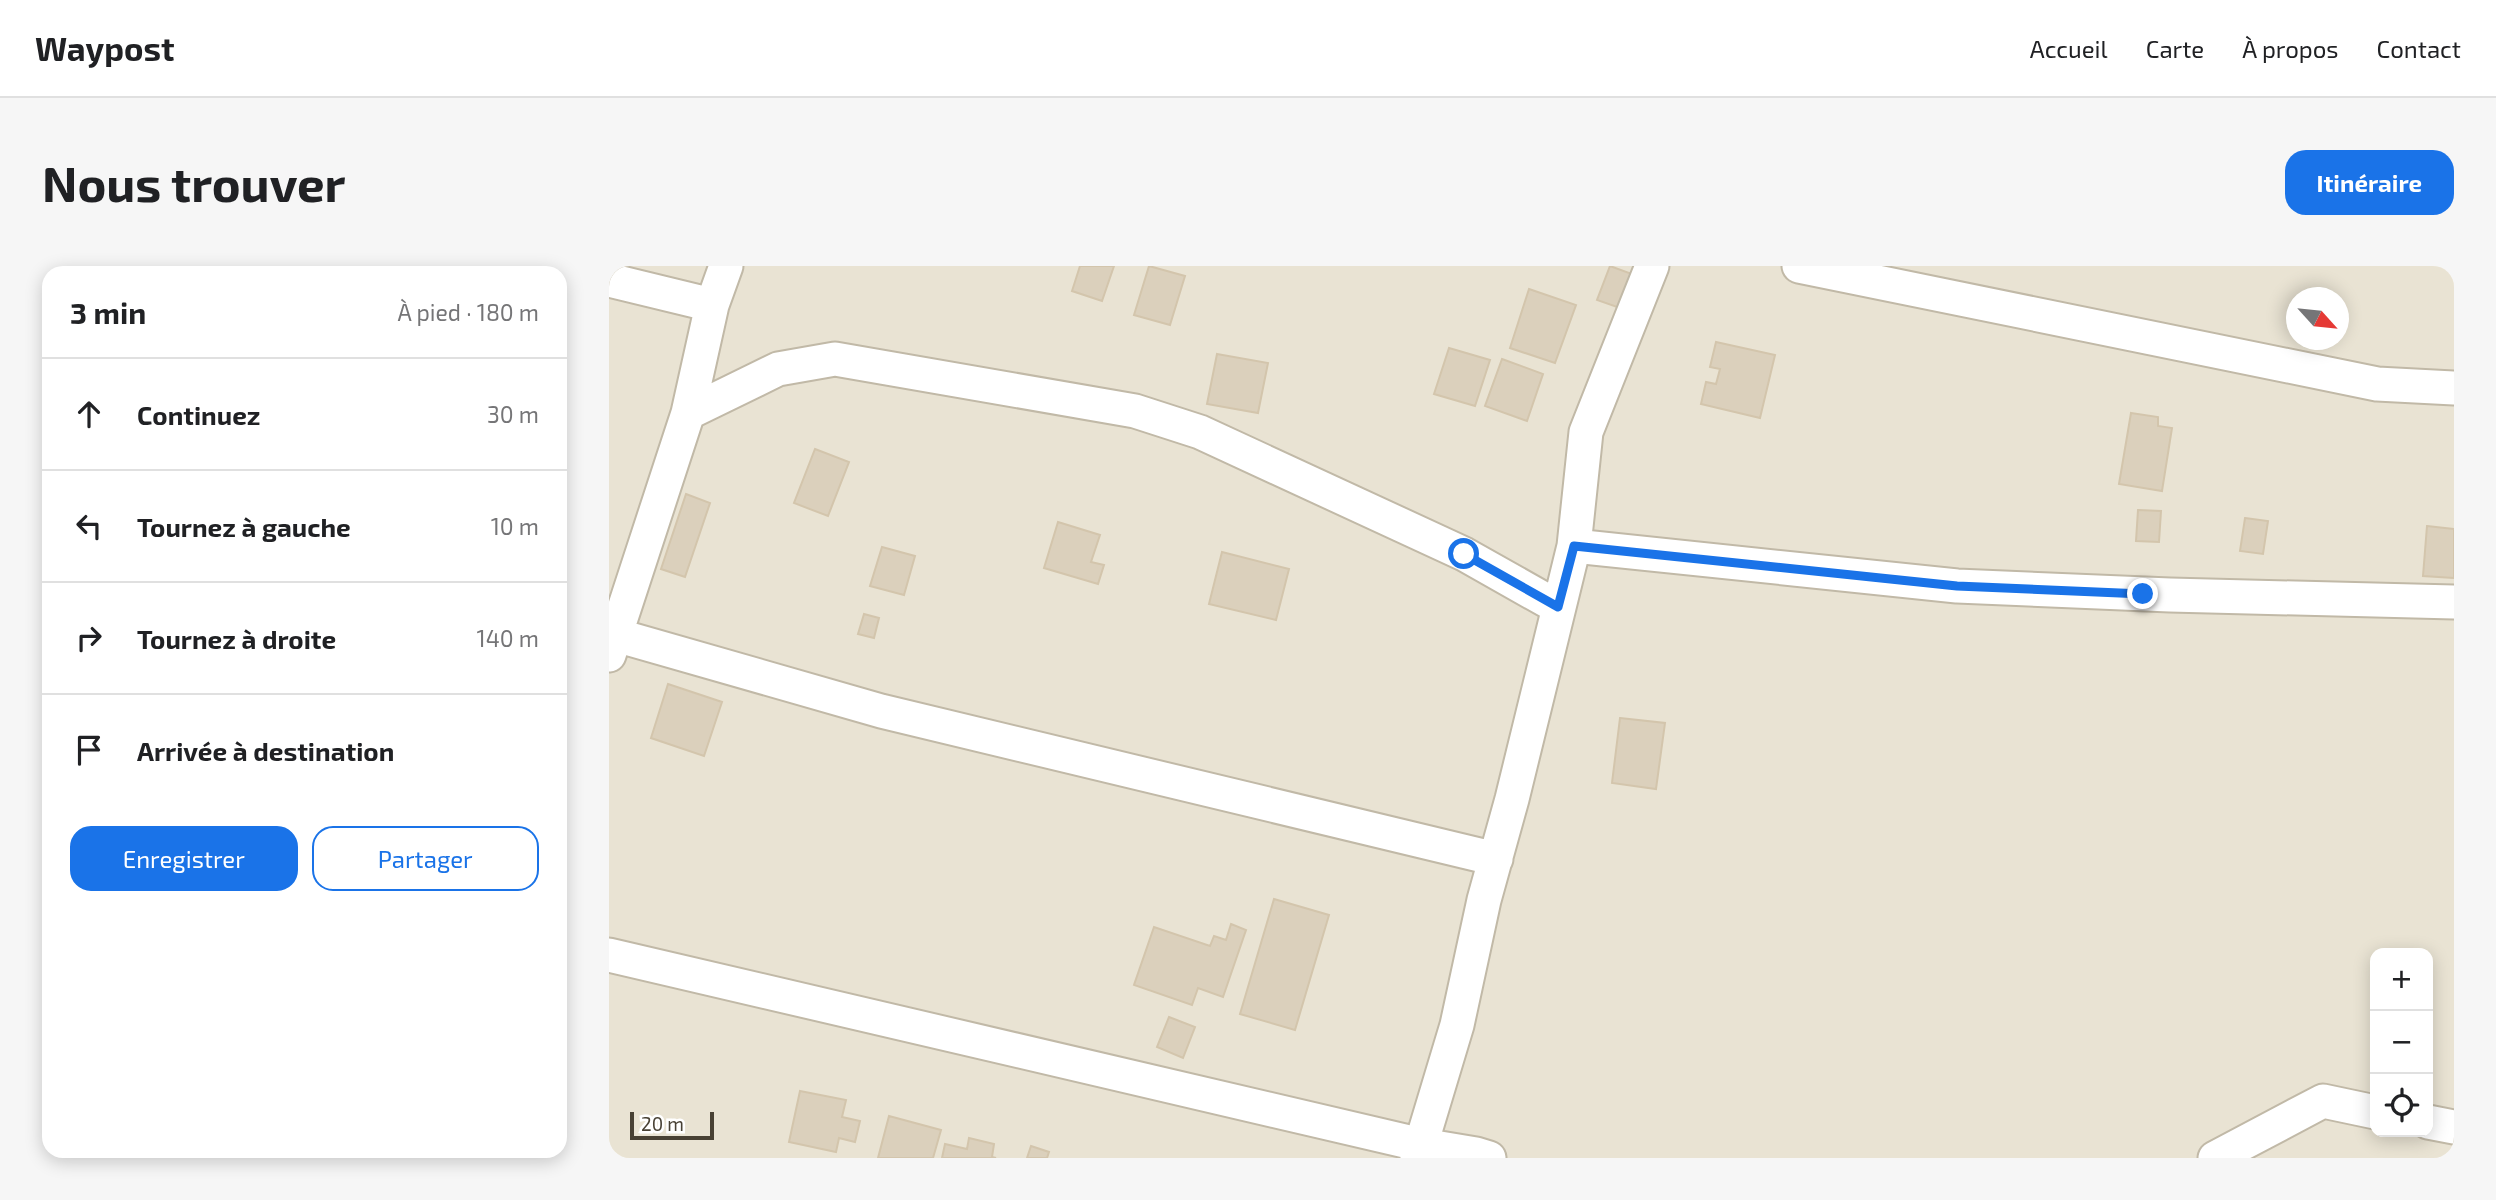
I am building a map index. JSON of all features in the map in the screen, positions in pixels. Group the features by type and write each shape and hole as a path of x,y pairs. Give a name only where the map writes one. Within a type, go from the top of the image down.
{"street":[{"path":"726,266 712,305 688,413 611,641 881,711 1496,859"},
{"path":"1420,1151 1457,1024 1484,900 1574,546 1586,432 1652,266"},
{"path":"1799,266 2377,384 2454,387"},
{"path":"609,280 712,305"},
{"path":"688,413 778,369 835,359 1135,411 1200,432 1451,548 1558,607"},
{"path":"1574,546 1957,586 2169,595 2454,602"},
{"path":"609,955 1420,1151 1476,1154 1489,1158"},
{"path":"2215,1158 2323,1101 2370,1111"},
{"path":"2433,1123 2454,1127"}],"shaded area":[{"path":"609,266 2454,266 2454,1158 609,1158"}],"building":[{"path":"1080,266 1114,266 1102,301 1072,291"},
{"path":"1149,266 1185,276 1170,325 1134,315"},
{"path":"1610,266 1632,274 1620,308 1597,300"},
{"path":"1529,289 1576,305 1555,363 1510,348"},
{"path":"1716,342 1775,355 1760,418 1701,404 1706,382 1716,384 1720,369 1710,367"},
{"path":"1449,348 1490,360 1475,406 1434,394"},
{"path":"1217,354 1268,363 1258,413 1207,404"},
{"path":"1502,359 1543,374 1527,421 1485,406"},
{"path":"2131,413 2158,417 2158,426 2172,428 2162,491 2119,484"},
{"path":"815,449 849,462 828,516 794,503"},
{"path":"686,494 710,503 685,577 661,569"},
{"path":"2138,510 2161,511 2159,542 2136,541"},
{"path":"2245,518 2268,521 2263,554 2240,551"},
{"path":"1058,522 1100,535 1091,562 1104,565 1098,584 1044,568"},
{"path":"2427,526 2454,529 2454,578 2423,576"},
{"path":"882,547 915,556 904,595 870,586"},
{"path":"1222,552 1289,569 1276,620 1209,604"},
{"path":"864,614 879,618 874,638 858,634"},
{"path":"668,684 722,702 704,756 651,738"},
{"path":"1620,718 1665,723 1656,789 1612,783"},
{"path":"1274,899 1329,915 1295,1030 1240,1014"},
{"path":"1231,924 1246,930 1223,997 1198,988 1192,1005 1134,985 1154,927 1210,946 1214,936 1226,940"},
{"path":"1169,1017 1195,1027 1183,1058 1157,1047"},
{"path":"800,1091 846,1100 842,1117 860,1121 855,1142 839,1138 836,1152 789,1142"},
{"path":"889,1116 941,1130 933,1158 878,1158"},
{"path":"969,1138 994,1144 992,1157 996,1158 942,1158 945,1144 967,1149"},
{"path":"1031,1146 1049,1152 1047,1158 1027,1158"}],"route":[{"path":"1464,554 1558,607 1574,546 1957,586 2143,594"}]}
